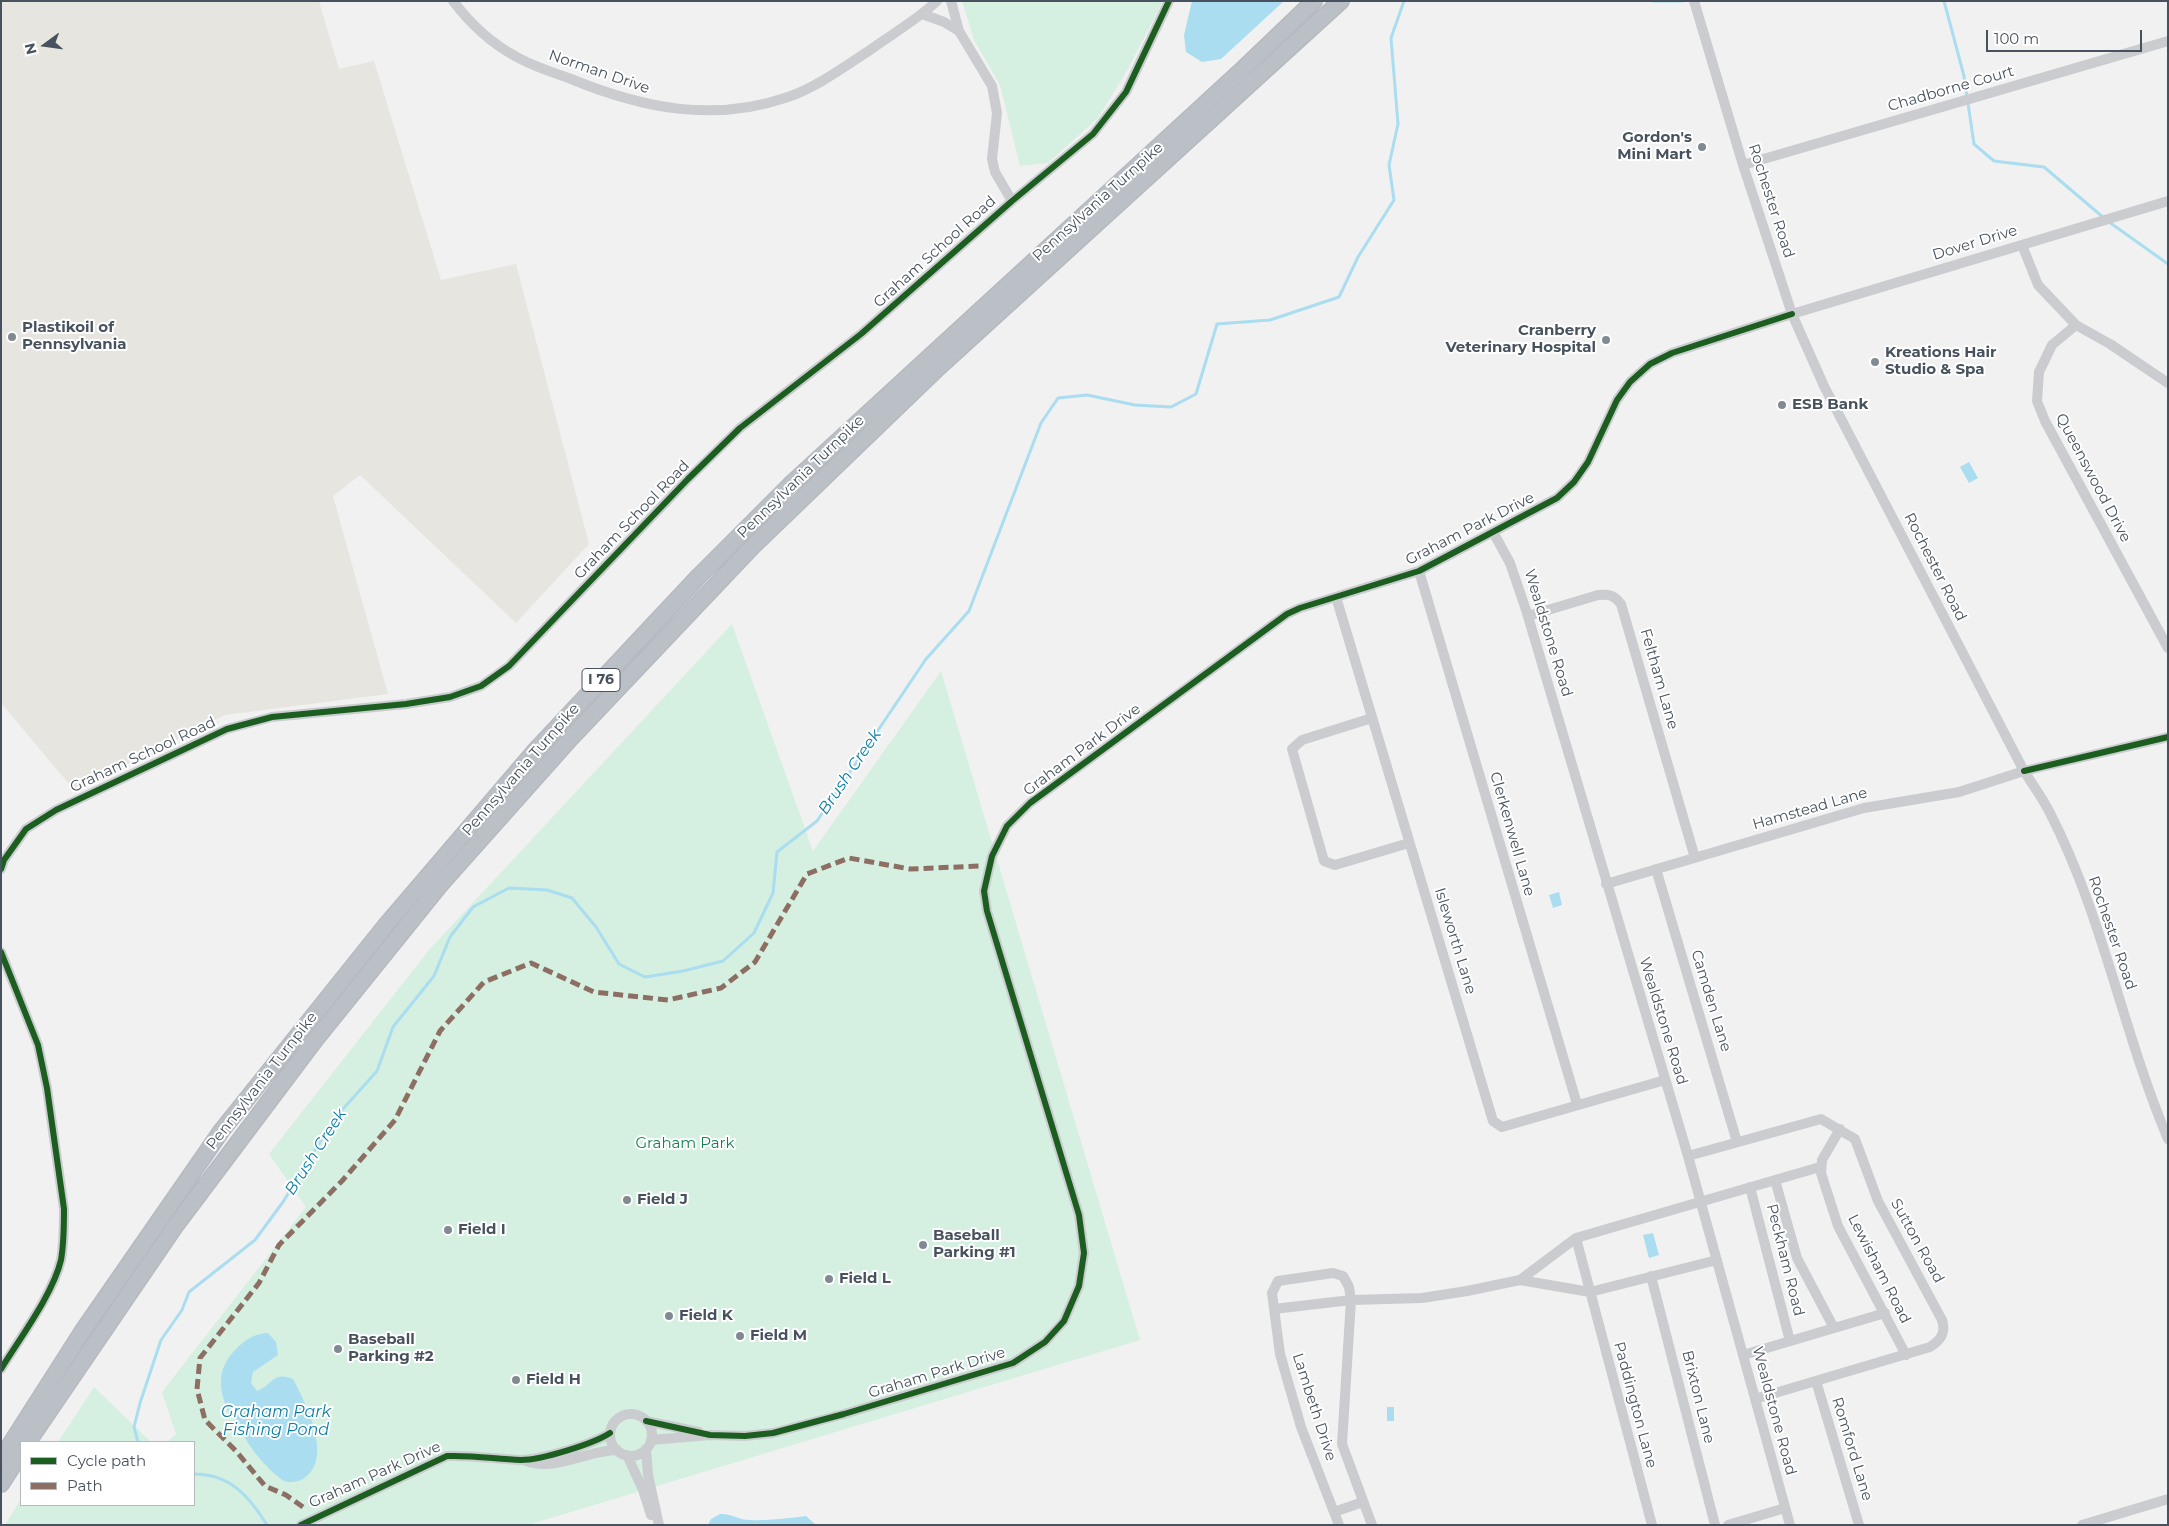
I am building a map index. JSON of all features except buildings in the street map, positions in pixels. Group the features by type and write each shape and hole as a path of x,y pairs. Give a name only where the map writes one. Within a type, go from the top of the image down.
{"highway":[{"name":"Pennsylvania Turnpike","path":"1,1459 82,1332 222,1130 386,925 533,753 699,576 788,486 1242,70 1314,1"},
{"name":"Pennsylvania Turnpike","path":"29,1441 176,1225 310,1047 440,885 570,739 752,547 917,388 1341,1"},
{"path":"1,1484 20,1455"}],"street":[{"name":"Norman Drive","path":"453,1 492,42 515,56 609,94 648,105 697,111 745,108 789,97 824,79 922,14 938,1"},
{"path":"951,1 959,31 992,86 997,112 992,159 995,172 1012,201"},
{"name":"Graham School Road","path":"1,869 4,860 26,829 56,810 227,729 272,717 406,704 450,696 481,686 509,666 688,479 740,428 861,334 1012,201 1087,140 1126,92 1170,1"},
{"name":"Rochester Road","path":"1694,1 1743,165 1792,314 1824,386 2024,771 2050,812 2080,883 2138,1062 2168,1139"},
{"path":"922,14 944,22 959,31"},
{"name":"Chadborne Court","path":"1743,165 2168,42"},
{"name":"Dover Drive","path":"1792,314 2168,201"},
{"path":"2022,245 2038,285 2076,325 2110,344 2168,383"},
{"name":"Graham Park Drive","path":"523,1460 600,1440 610,1433 615,1422 624,1415 636,1415 646,1421 710,1435 745,1436 795,1428 1013,1363 1045,1342 1064,1321 1080,1286 1084,1253 1079,1214 987,911 984,890 992,856 1007,826 1030,803 1287,614 1419,572 1566,491 1588,462 1618,400 1630,382 1650,364 1672,353 1792,314"},
{"name":"Queenswood Drive","path":"2076,325 2052,345 2042,363 2039,372 2037,401 2045,421 2165,637 2168,648"},
{"name":"Wealdstone Road","path":"1493,532 1510,563 1528,616 1701,1201 1790,1525"},
{"name":"Clerkenwell Lane","path":"1419,572 1577,1104"},
{"name":"Feltham Lane","path":"1528,616 1598,595 1608,594 1616,597 1621,604 1696,858"},
{"name":"Isleworth Lane","path":"1336,597 1493,1121 1496,1125 1502,1127 1666,1080"},
{"path":"1372,718 1302,740 1292,749 1324,861 1335,865 1409,843"},
{"name":"Hamstead Lane","path":"1606,884 1864,808 1959,792 2024,771 2168,737"},
{"name":"Camden Lane","path":"1656,870 1737,1142"},
{"path":"1,952 38,1046 47,1088 64,1209 64,1228 60,1261 55,1275 1,1369"},
{"name":"Sutton Road","path":"1688,1156 1821,1119 1855,1138 1878,1201 1942,1320 1944,1328 1942,1336 1930,1347 1754,1399"},
{"path":"1520,1280 1576,1238 1820,1166 1840,1129"},
{"name":"Lewisham Road","path":"1820,1166 1835,1219 1906,1354"},
{"path":"1775,1180 1797,1258 1834,1328"},
{"name":"Peckham Road","path":"1750,1187 1790,1341"},
{"name":"Paddington Lane","path":"1576,1238 1652,1525"},
{"path":"1274,1309 1351,1300 1422,1298 1520,1280 1590,1292 1717,1260"},
{"name":"Lambeth Drive","path":"1339,1525 1301,1426 1280,1354 1272,1293 1278,1281 1333,1274 1343,1276 1349,1287 1351,1300 1342,1444 1372,1525"},
{"name":"Brixton Lane","path":"1651,1276 1715,1525"},
{"path":"1743,1355 1885,1312"},
{"name":"Romford Lane","path":"1816,1381 1859,1525"},
{"path":"646,1421 651,1430 648,1475 659,1525"},
{"path":"610,1433 612,1442 617,1450 627,1456 643,1490 655,1525"},
{"name":"Graham Park Drive","path":"627,1456 634,1456 649,1445 710,1435"},
{"name":"Graham Park Drive","path":"301,1525 447,1456 474,1455 523,1460 533,1464 549,1463 617,1450"},
{"path":"2082,1525 2168,1499"},
{"path":"1334,1512 1363,1502"},
{"path":"1728,1525 1785,1508"}],"shaded area":[{"path":"1,1 319,1 339,69 374,61 441,280 516,264 589,544 516,623 360,475 333,496 388,694 225,715 75,791 1,703"}],"green space":[{"path":"962,1 1163,1 1127,71 1098,118 1048,163 1020,166 1000,85 974,40"},
{"name":"Graham Park","path":"732,624 813,851 941,671 1140,1340 528,1525 5,1525 20,1501 20,1506 195,1506 195,1441 168,1441 176,1434 162,1392 306,1207 269,1154 429,950"},
{"path":"94,1387 150,1441 59,1441"}],"water":[{"path":"1192,1 1284,1 1221,59 1202,62 1186,52 1184,35"},
{"path":"1969,462 1978,478 1969,483 1960,467"},
{"path":"1559,892 1562,905 1553,908 1549,895"},
{"path":"1653,1233 1659,1255 1649,1258 1643,1235"},
{"name":"Graham Park Fishing Pond","path":"268,1333 276,1342 278,1355 253,1372 251,1383 257,1391 277,1378 286,1377 293,1379 310,1415 317,1445 317,1458 312,1470 303,1479 295,1482 286,1482 281,1479 259,1458 242,1433 240,1424 227,1409 223,1397 221,1377 227,1360 240,1345 250,1338"},
{"path":"1387,1407 1394,1407 1394,1421 1387,1421"},
{"path":"720,1514 746,1520 806,1516 816,1525 708,1525 711,1519"}],"waterway":[{"name":"Brush Creek","path":"138,1441 134,1427 161,1340 182,1310 189,1292 255,1240 283,1202 334,1119 377,1071 393,1027 434,976 450,937 473,907 509,888 547,890 572,898 596,927 619,964 645,977 683,971 723,961 754,933 773,893 777,852 817,821 926,659 969,611 1041,423 1058,398 1087,395 1135,405 1171,407 1196,394 1217,324 1270,320 1339,297 1358,257 1394,200 1389,165 1398,124 1391,38 1404,1"},
{"name":"Brush Creek","path":"1653,1 1682,1"},
{"path":"1944,1 1964,76 1974,144 1994,161 2044,167 2104,218"},
{"path":"2109,222 2168,264"},
{"name":"Brush Creek","path":"195,1474 207,1475 228,1482 245,1496 267,1525"}],"marked path":[{"path":"303,1507 286,1495 265,1486 236,1451 205,1420 197,1389 200,1358 259,1283 279,1245 342,1181 395,1120 440,1031 484,982 531,963 594,992 668,1000 721,988 755,962 807,874 849,858 910,869 980,866"}],"cycle path":[{"path":"1,869 4,860 26,829 56,810 227,729 272,717 406,704 450,697 481,686 509,666 688,479 740,428 861,334 1012,201 1093,134 1126,92 1169,1"},
{"path":"646,1421 710,1435 745,1436 773,1433 844,1414 1013,1363 1045,1342 1064,1321 1079,1286 1084,1253 1079,1215 987,911 984,891 992,856 1007,826 1030,803 1287,614 1300,608 1419,571 1557,498 1574,482 1588,462 1617,400 1630,382 1650,364 1672,353 1792,314"},
{"path":"2024,771 2168,737"},
{"path":"1,952 38,1045 47,1088 64,1209 63,1247 57,1273 44,1301 1,1369"},
{"path":"301,1525 447,1456 530,1459 580,1446 610,1433"}],"place":[{"name":"Gordon's Mini Mart","path":"1702,147"},
{"name":"Plastikoil of Pennsylvania","path":"12,337"},
{"name":"Cranberry Veterinary Hospital","path":"1606,340"},
{"name":"Kreations Hair Studio & Spa","path":"1875,362"},
{"name":"ESB Bank","path":"1782,405"},
{"name":"Field J","path":"627,1200"},
{"name":"Field I","path":"448,1230"},
{"name":"Baseball Parking #1","path":"923,1245"},
{"name":"Field L","path":"829,1279"},
{"name":"Field K","path":"669,1316"},
{"name":"Field M","path":"740,1336"},
{"name":"Baseball Parking #2","path":"338,1349"},
{"name":"Field H","path":"516,1380"}]}
